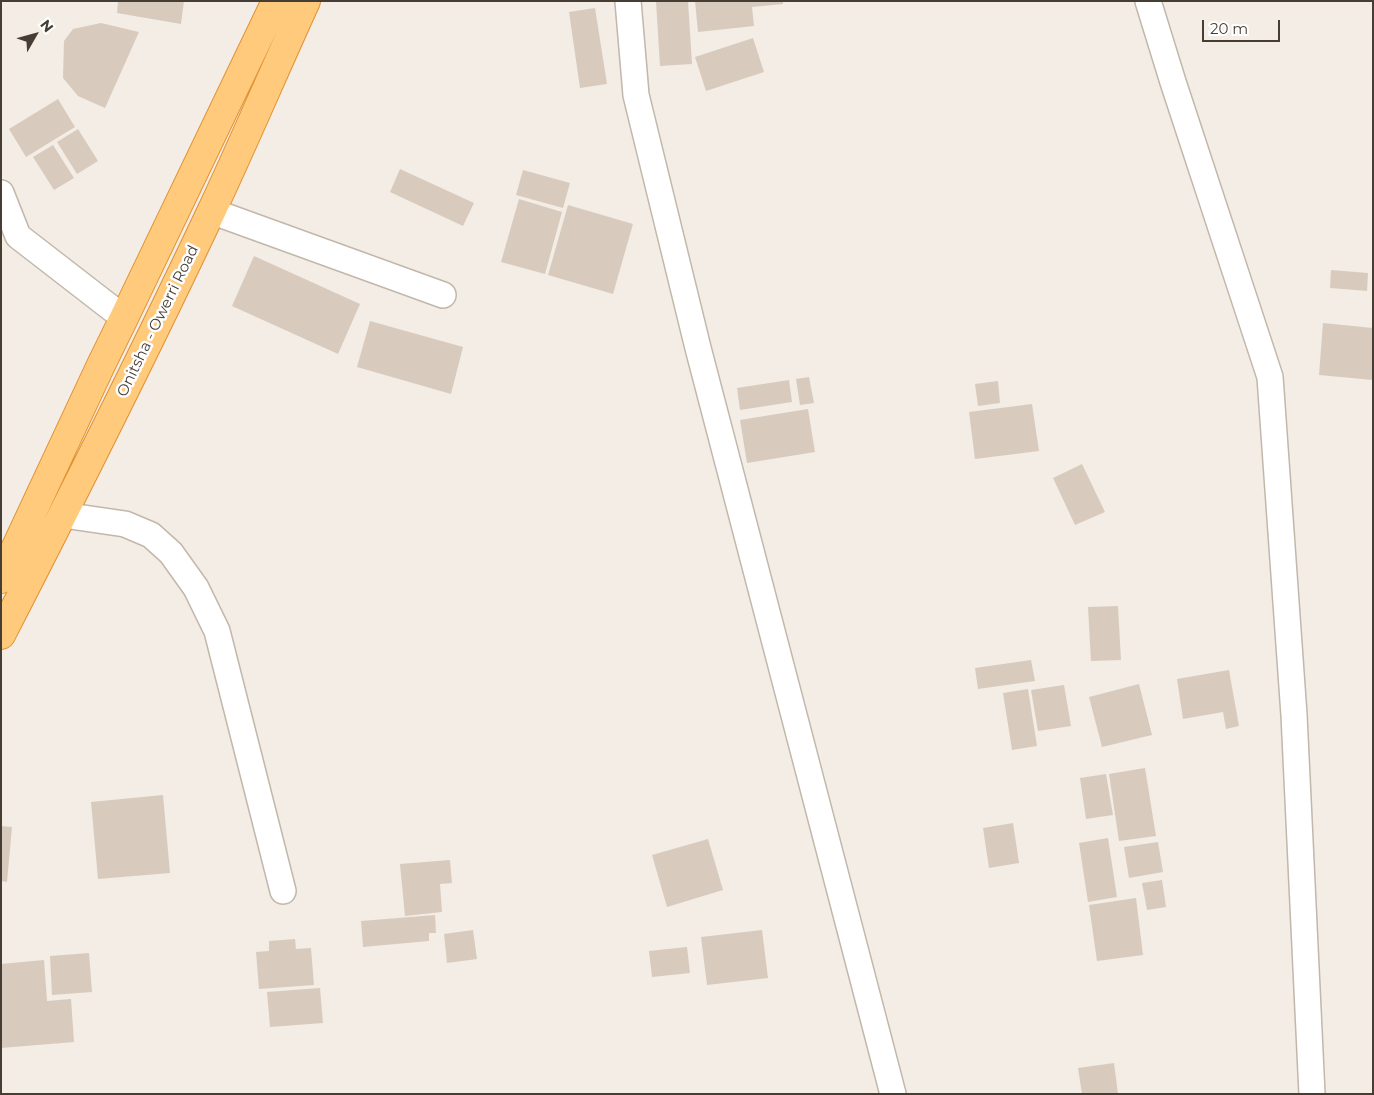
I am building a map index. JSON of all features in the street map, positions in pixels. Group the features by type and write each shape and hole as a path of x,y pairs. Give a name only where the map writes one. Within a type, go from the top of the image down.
{"highway":[{"path":"1,579 101,365 276,1"},
{"name":"Onitsha - Owerri Road","path":"1,635 153,333 211,211 306,1"}],"street":[{"path":"628,1 638,104 698,348 893,1094"},
{"path":"1148,1 1270,377 1294,715 1312,1094"},
{"path":"1,192 18,236 124,318"},
{"path":"211,211 443,295"},
{"path":"63,515 125,524 151,535 171,553 196,588 217,631 283,891"}],"building":[{"path":"118,1 184,1 181,24 117,13"},
{"path":"656,1 688,1 692,64 660,66"},
{"path":"695,1 783,1 783,4 752,7 754,26 698,32"},
{"path":"595,8 607,84 580,88 569,12"},
{"path":"101,23 139,32 105,108 78,96 63,78 64,41 73,29"},
{"path":"753,38 764,72 706,91 695,57"},
{"path":"58,99 75,127 26,157 9,129"},
{"path":"78,129 98,161 77,174 57,142"},
{"path":"53,145 74,178 54,190 33,157"},
{"path":"400,169 474,203 463,226 390,192"},
{"path":"523,170 570,183 563,208 516,195"},
{"path":"519,199 562,212 545,274 501,262"},
{"path":"568,205 633,224 613,294 548,275"},
{"path":"254,256 360,304 338,354 232,306"},
{"path":"1331,270 1368,273 1367,291 1330,288"},
{"path":"370,321 463,347 451,394 357,367"},
{"path":"1323,323 1373,328 1373,380 1319,375"},
{"path":"809,377 814,403 800,405 796,379"},
{"path":"789,380 792,402 740,410 737,388"},
{"path":"998,381 1000,403 978,406 975,384"},
{"path":"1032,404 1039,451 975,459 969,412"},
{"path":"808,409 815,452 747,463 740,420"},
{"path":"1082,464 1105,512 1075,525 1053,478"},
{"path":"1118,606 1121,660 1091,661 1088,607"},
{"path":"1031,660 1035,681 978,689 975,668"},
{"path":"1229,670 1239,726 1226,729 1223,712 1183,719 1177,679"},
{"path":"1139,684 1152,735 1102,747 1089,697"},
{"path":"1064,685 1071,726 1038,731 1031,690"},
{"path":"1028,689 1037,746 1012,750 1003,693"},
{"path":"1145,768 1156,836 1119,841 1109,774"},
{"path":"1106,774 1113,815 1086,819 1080,778"},
{"path":"163,795 170,873 98,879 91,802"},
{"path":"1013,823 1019,863 989,868 983,828"},
{"path":"1,826 12,827 7,882 1,881"},
{"path":"1108,838 1117,897 1088,902 1079,843"},
{"path":"708,839 723,890 667,907 652,855"},
{"path":"1158,842 1163,872 1129,878 1124,847"},
{"path":"450,860 452,883 440,884 442,912 405,916 400,864"},
{"path":"1162,880 1166,907 1147,910 1142,883"},
{"path":"1136,898 1143,955 1097,961 1089,905"},
{"path":"435,915 436,933 429,933 429,941 363,947 361,921"},
{"path":"473,930 477,959 447,963 444,934"},
{"path":"762,930 768,978 707,985 701,937"},
{"path":"295,939 296,949 311,948 314,985 259,989 256,952 269,951 269,941"},
{"path":"687,947 690,973 652,977 649,951"},
{"path":"89,953 92,992 52,995 50,956"},
{"path":"44,960 47,1001 71,999 74,1042 1,1048 1,964"},
{"path":"320,988 323,1023 270,1027 267,992"},
{"path":"1114,1063 1118,1094 1082,1094 1078,1068"}]}
